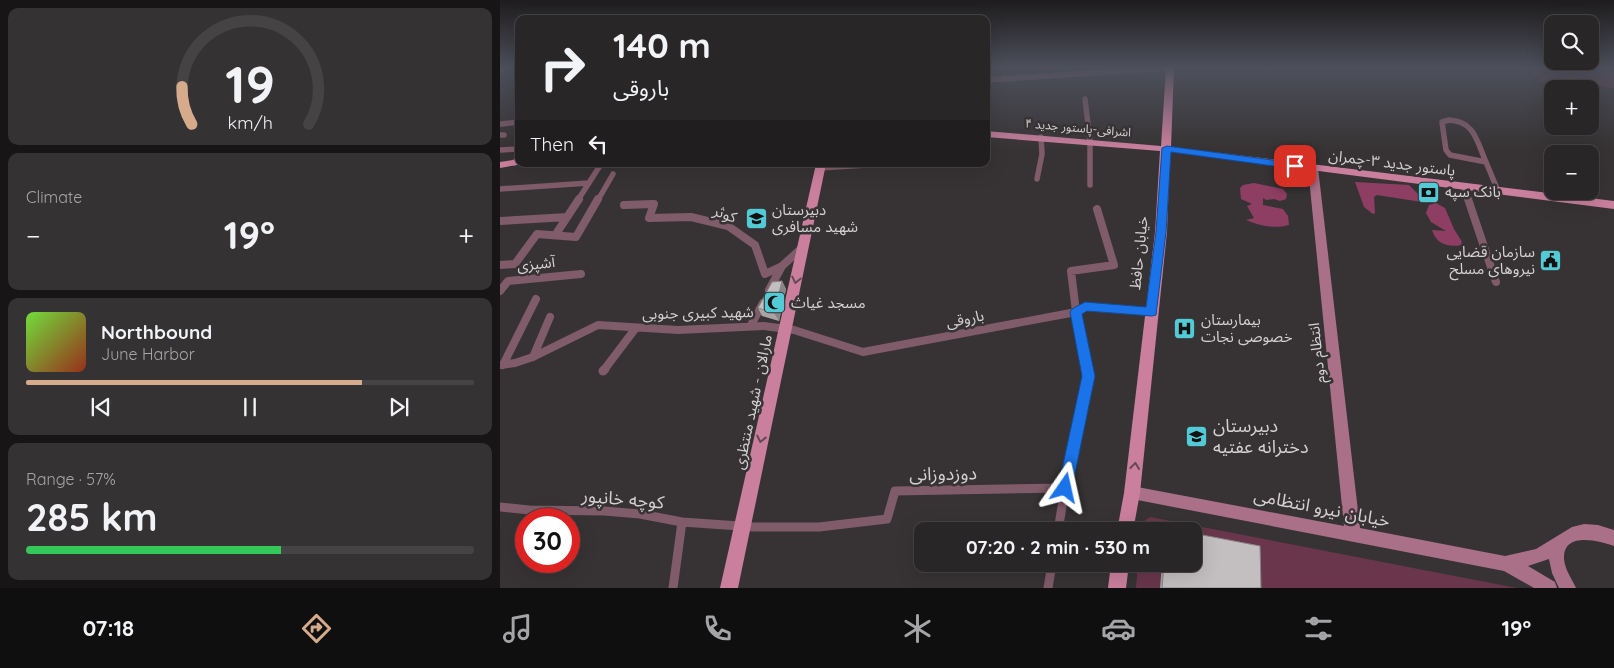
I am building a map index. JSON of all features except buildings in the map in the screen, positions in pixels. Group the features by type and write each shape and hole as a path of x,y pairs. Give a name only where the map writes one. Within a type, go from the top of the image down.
{"main road":[{"name":"خیابان حافظ","path":"1127,522 1132,493 1161,232 1168,95"},
{"name":"اشرافی-پاستور جدید ۴","path":"990,134 1167,148"},
{"name":"پاستور جدید ۳-چمران","path":"1167,148 1464,188 1614,205"},
{"path":"500,161 515,158"},
{"path":"500,165 515,159"},
{"name":"مارالان - شهید منتظری","path":"729,588 748,526 785,329 821,167"},
{"path":"1117,588 1119,572"}],"street":[{"path":"1085,99 1090,141 1090,185"},
{"path":"1486,162 1450,156 1446,150 1442,122 1456,121 1470,126 1486,162 1498,191"},
{"path":"500,124 515,122"},
{"path":"1037,178 1042,154 1041,137"},
{"path":"500,150 515,157"},
{"path":"556,234 599,167"},
{"name":"انتظام دوم","path":"1313,168 1353,535"},
{"path":"500,265 514,264 537,234 576,237 613,174"},
{"path":"500,189 589,183"},
{"path":"1464,188 1496,282"},
{"name":"کوثر","path":"624,205 654,204 649,218 691,217 728,226 756,245 765,274 782,266"},
{"path":"1059,522 1089,376 1076,312 1071,271 1114,265 1097,210"},
{"path":"500,221 567,217"},
{"path":"751,325 782,266 803,247"},
{"name":"آشپزی","path":"500,291 508,281 580,274"},
{"path":"501,365 536,299"},
{"name":"باروقی","path":"785,329 794,330 863,352 1076,312 1085,307 1152,312"},
{"path":"534,357 550,317"},
{"name":"شهید کبیری جنوبی","path":"501,365 534,357 598,325 635,329 678,330 751,325 785,329"},
{"path":"602,371 635,329"},
{"name":"دوزدوزانی","path":"748,526 819,527 887,520 895,491 1065,488"},
{"name":"خیابان نیرو انتظامی","path":"1132,493 1504,564 1518,569 1549,588"},
{"name":"کوچه خانپور","path":"500,507 529,510 604,511 640,514 682,522 748,526"},
{"path":"673,588 682,522"},
{"name":"خیابان نیرو انتظامی","path":"1504,564 1538,556 1559,544 1566,536 1576,531 1590,531 1614,538"},
{"path":"1559,544 1556,555 1558,569 1568,588"},
{"path":"1048,588 1051,572"}],"shaded area":[{"path":"1355,182 1409,185 1420,196 1422,202 1377,195 1374,197 1375,213 1373,214 1364,207"},
{"path":"1254,183 1283,189 1287,194 1286,199 1280,201 1263,198 1263,205 1283,209 1288,216 1289,225 1268,226 1246,220 1254,218 1247,206 1252,204 1241,199 1240,188 1243,185"},
{"path":"1436,203 1445,208 1462,242 1461,245 1451,246 1443,244 1436,238 1432,230 1446,231 1431,222 1426,213 1429,205"},
{"path":"1150,517 1176,522 1143,522"},
{"path":"1202,527 1517,588 1136,588 1137,572 1202,572"}],"place":[{"name":"بانک سپه","path":"1429,192"},
{"name":"دبیرستان شهید مسافری","path":"756,219"},
{"name":"سازمان قضایی نیروهای مسلح","path":"1551,261"},
{"name":"مسجد غیاث","path":"775,303"},
{"name":"بیمارستان خصوصی نجات","path":"1185,329"},
{"name":"دبیرستان دخترانه عفتیه","path":"1197,436"}],"route":[{"path":"1065,488 1089,376 1076,312 1085,307 1152,312 1161,232 1167,148 1295,166"}]}
